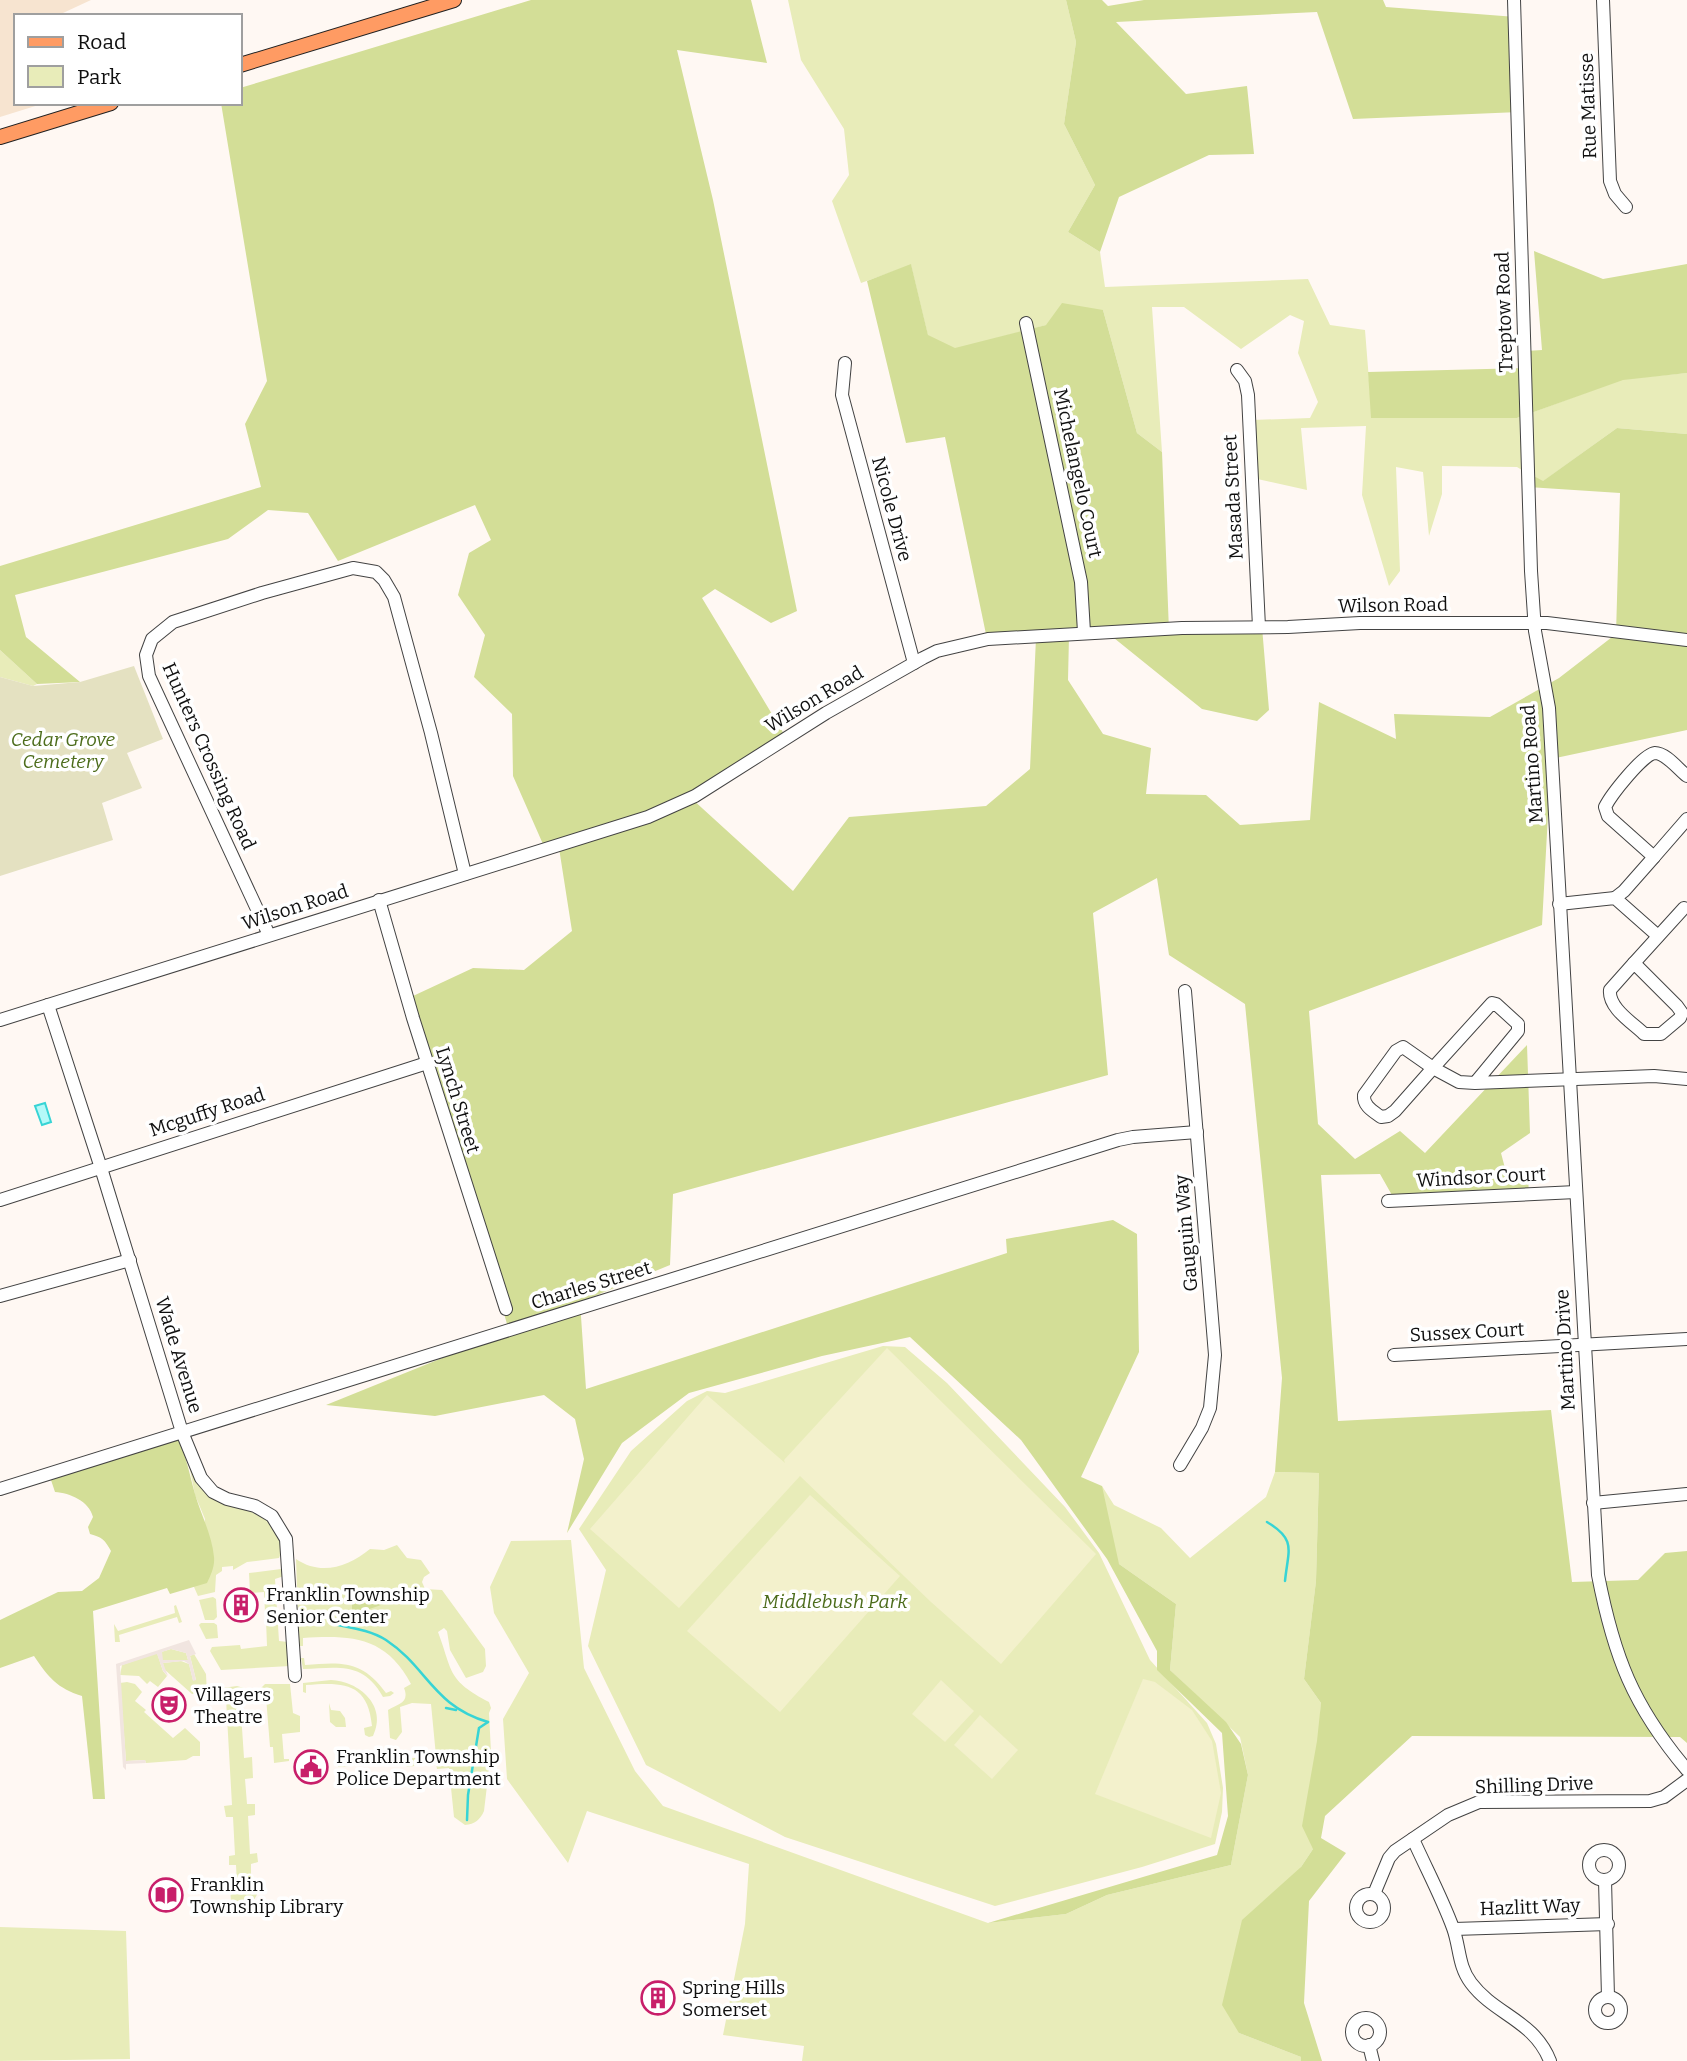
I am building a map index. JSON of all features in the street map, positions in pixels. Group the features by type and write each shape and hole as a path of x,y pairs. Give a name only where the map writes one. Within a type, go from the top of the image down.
{"main road":[{"path":"242,64 454,0"},
{"path":"0,137 104,105"}],"street":[{"name":"Treptow Road","path":"1514,0 1531,571 1535,623"},
{"name":"Rue Matisse","path":"1603,0 1610,181 1615,194 1626,207"},
{"name":"Michelangelo Court","path":"1026,323 1081,582 1084,632"},
{"name":"Nicole Drive","path":"845,363 842,395 914,663"},
{"name":"Masada Street","path":"1237,370 1245,381 1248,395 1259,626"},
{"name":"Hunters Crossing Road","path":"269,935 149,676 146,655 156,634 173,622 262,593 353,568 376,572 389,586 431,733 465,874"},
{"name":"Wilson Road","path":"0,1020 648,817 695,796 826,713 914,663 937,651 988,639 1084,632 1360,623 1535,623 1687,640"},
{"name":"Martino Road","path":"1535,623 1549,708 1559,905"},
{"path":"1654,857 1608,816 1605,807 1642,760 1651,754 1663,755 1687,776"},
{"path":"1559,905 1615,898 1687,819"},
{"path":"1615,898 1658,936"},
{"name":"Lynch Street","path":"379,900 427,1063 506,1309"},
{"name":"Martino Drive","path":"1559,905 1598,1575 1607,1623 1617,1654 1645,1715 1687,1770"},
{"path":"1634,963 1682,1013 1680,1018 1661,1034 1644,1034 1612,1004 1609,995 1610,990 1634,963 1658,936 1686,908"},
{"name":"Gauguin Way","path":"1180,1465 1202,1428 1210,1408 1215,1355 1185,991"},
{"path":"1475,1083 1518,1031 1518,1024 1496,1004 1488,1005 1433,1068 1388,1116 1381,1117 1363,1101 1363,1095 1371,1082 1396,1051 1403,1047 1433,1068 1459,1082 1475,1083 1654,1076 1687,1079"},
{"name":"Wade Avenue","path":"48,1006 182,1432 207,1487 227,1499 265,1511 282,1528 288,1550 295,1676"},
{"name":"Mcguffy Road","path":"0,1200 427,1063"},
{"name":"Charles Street","path":"0,1489 1118,1140 1197,1132"},
{"name":"Windsor Court","path":"1388,1201 1576,1192"},
{"path":"0,1296 130,1260"},
{"name":"Sussex Court","path":"1394,1355 1687,1339"},
{"path":"1593,1503 1687,1493"},
{"name":"Shilling Drive","path":"1374,1894 1390,1857 1448,1815 1479,1802 1650,1801 1670,1794 1687,1780"},
{"path":"1413,1839 1454,1929 1463,1971 1483,1996 1530,2030 1544,2047 1550,2061"},
{"name":"Hazlitt Way","path":"1605,1880 1608,1997"},
{"name":"Hazlitt Way","path":"1454,1929 1608,1924"},
{"path":"1369,2045 1373,2061"}],"shaded area":[{"path":"0,0 91,0 63,14 14,14 14,105 39,105 0,117"},
{"path":"189,1640 196,1654 190,1656 196,1680 193,1681 189,1664 184,1661 163,1663 168,1676 163,1671 157,1654 120,1666 126,1761 145,1760 146,1763 126,1764 126,1770 123,1767 116,1664","holes":["171,1649 186,1653 188,1660 163,1660 162,1652"]}],"green space":[{"path":"531,0 751,0 767,63 677,50 713,200 797,611 771,623 715,589 702,598 787,739 691,798 793,891 849,817 986,806 1030,769 1036,638 987,639 945,437 906,443 867,281 911,264 928,335 955,348 1046,325 1062,303 1103,310 1137,433 1162,452 1169,631 1262,627 1269,710 1257,721 1202,709 1109,634 1069,636 1068,680 1103,734 1151,748 1146,794 1206,795 1240,825 1310,820 1319,702 1396,739 1394,714 1490,717 1559,678 1616,634 1620,493 1528,487 1526,472 1543,481 1617,428 1687,434 1687,730 1551,759 1542,925 1309,1011 1318,1124 1355,1159 1400,1131 1425,1153 1527,1045 1530,1133 1501,1153 1506,1172 1528,1175 1529,1196 1397,1204 1380,1174 1321,1175 1338,1421 1551,1410 1572,1582 1638,1580 1665,1553 1687,1551 1687,1743 1680,1737 1412,1736 1325,1816 1321,1838 1346,1853 1309,1901 1304,2003 1322,2061 1301,2061 1301,2057 1239,2033 1222,2005 1242,1920 1301,1867 1313,1849 1302,1826 1321,1703 1304,1679 1316,1581 1319,1473 1275,1472 1282,1378 1245,1004 1169,955 1157,878 1093,913 1108,1075 673,1194 670,1265 580,1302 586,1389 1007,1253 1006,1239 1113,1220 1137,1234 1139,1352 1081,1477 1102,1486 1119,1564 1176,1604 1170,1670 1226,1722 1241,1744 1248,1775 1231,1865 1107,1895 1066,1914 988,1923 1217,1855 1228,1816 1222,1733 1157,1670 1157,1651 1107,1559 1021,1440 910,1337 822,1356 689,1393 622,1443 567,1533 584,1459 575,1419 544,1395 435,1416 326,1405 509,1331 413,996 473,968 524,970 572,931 559,848 546,851 513,776 512,714 474,677 485,635 458,595 469,553 491,540 475,505 338,561 308,513 268,510 228,539 15,595 26,637 80,682 37,684 0,650 0,566 261,487 245,424 267,381 221,105 242,105 242,87"},
{"path":"788,0 1066,0 1076,42 1064,124 1095,185 1068,232 1100,252 1105,287 1308,279 1330,325 1365,330 1372,418 1517,418 1623,379 1687,373 1687,434 1617,428 1542,482 1517,467 1442,466 1442,494 1429,536 1423,472 1396,467 1400,571 1389,586 1362,495 1366,426 1301,428 1307,490 1253,478 1252,420 1310,418 1318,402 1298,353 1304,321 1290,315 1241,349 1184,307 1152,307 1162,452 1137,433 1103,310 955,349 928,336 911,265 861,283 832,201 849,175 844,129 801,60"},
{"path":"1066,0 1102,0 1108,6 1144,0 1383,0 1386,7 1516,17 1519,112 1353,119 1317,12 1116,22 1186,94 1247,86 1254,154 1209,155 1119,197 1100,252 1068,232 1095,185 1064,124 1076,42"},
{"path":"1534,251 1603,279 1687,264 1687,373 1623,380 1517,418 1371,418 1368,372 1526,368 1526,351 1542,350"},
{"path":"0,650 37,684 33,686 0,677"},
{"name":"Cedar Grove Cemetery","path":"134,666 163,739 127,753 142,788 102,803 113,840 0,876 0,677 33,686 80,682"},
{"name":"Middlebush Park","path":"883,1346 905,1347 947,1383 1065,1507 1099,1553 1150,1660 1207,1723 1216,1744 1223,1788 1222,1812 1215,1844 1142,1867 995,1906 785,1837 646,1765 588,1646 606,1570 579,1529 631,1451 687,1401 707,1391 725,1393"},
{"path":"887,1348 1096,1554 1001,1664 931,1602 800,1476 679,1608 590,1529 707,1395 785,1463 784,1460"},
{"path":"177,1437 211,1541 213,1567 207,1583 170,1594 167,1588 93,1611 105,1799 93,1799 82,1696 54,1681 34,1656 0,1668 0,1620 58,1592 82,1591 99,1578 111,1551 103,1540 90,1534 88,1527 93,1517 87,1506 73,1496 55,1492 51,1480"},
{"path":"188,1459 196,1480 272,1524 278,1531 282,1547 279,1558 247,1562 233,1570 233,1566 222,1567 222,1571 216,1575 215,1592 198,1596 194,1587 205,1519 195,1495"},
{"path":"1275,1472 1319,1473 1316,1581 1304,1679 1321,1703 1313,1849 1301,1867 1239,2033 1301,2057 1301,2061 802,2061 804,2046 723,2035 745,1924 749,1864 587,1811 568,1863 507,1779 503,1719 529,1673 494,1613 490,1587 511,1541 571,1540 584,1668 635,1771 663,1806 988,1923 1066,1914 1107,1895 1231,1865 1248,1775 1240,1737 1170,1670 1176,1604 1119,1564 1099,1540 1102,1486 1114,1505 1161,1528 1190,1558 1266,1497"},
{"path":"810,1495 900,1576 780,1712 687,1631"},
{"path":"397,1545 407,1558 421,1560 430,1573 422,1582 425,1589 442,1590 485,1649 486,1666 483,1672 466,1678 450,1650 447,1631 444,1628 438,1632 453,1674 465,1687 489,1702 491,1708 491,1752 484,1811 477,1821 469,1824 465,1825 454,1817 449,1768 437,1769 436,1763 407,1767 402,1761 393,1761 391,1755 395,1753 404,1759 436,1756 431,1704 412,1703 400,1707 402,1732 396,1740 390,1738 388,1710 404,1700 404,1688 411,1684 390,1656 365,1642 336,1637 303,1638 303,1646 299,1646 296,1559 315,1567 334,1567 353,1561 370,1549 384,1550"},
{"path":"281,1569 284,1576 275,1579 279,1641 288,1642 290,1666 221,1670 210,1651 212,1647 240,1645 241,1649 267,1646 266,1620 269,1620 268,1612 265,1612 264,1592 250,1593 249,1573"},
{"path":"374,1596 380,1597 384,1604 355,1614 352,1612 352,1604"},
{"path":"213,1597 216,1599 217,1617 214,1620 205,1620 199,1600"},
{"path":"176,1605 182,1622 179,1623 177,1617 119,1635 120,1642 115,1642 114,1624 118,1631 175,1613"},
{"path":"199,1625 217,1625 218,1638 206,1639"},
{"path":"171,1649 186,1653 188,1660 162,1660 161,1652"},
{"path":"157,1653 167,1676 158,1687 150,1681 147,1684 139,1676 120,1675 122,1665"},
{"path":"194,1654 206,1674 207,1694 192,1694 164,1669 163,1663 181,1661 189,1664 193,1680 196,1680 190,1656"},
{"path":"301,1658 304,1658 305,1665 330,1663 360,1669 386,1693 394,1693 383,1697 367,1677 349,1669 303,1669"},
{"path":"1143,1679 1155,1682 1192,1710 1212,1741 1221,1793 1211,1838 1095,1794"},
{"path":"941,1680 974,1711 945,1742 912,1714"},
{"path":"341,1681 361,1690 374,1705 377,1725 373,1736 365,1735 364,1728 372,1726 370,1711 359,1693 342,1685 331,1684 306,1685 306,1693 303,1692 303,1683"},
{"path":"120,1683 135,1684 142,1692 135,1701 146,1710 144,1712 173,1738 185,1728 200,1742 200,1756 186,1760 146,1763 145,1760 126,1761"},
{"path":"265,1684 290,1684 293,1713 300,1716 300,1732 282,1734 284,1759 289,1761 274,1763 266,1697 259,1695 259,1690"},
{"path":"237,1686 248,1693 247,1697 240,1698 244,1758 252,1757 253,1778 245,1779 247,1804 255,1804 255,1815 248,1816 250,1854 257,1853 258,1862 251,1864 251,1883 259,1883 259,1888 253,1901 234,1907 230,1885 237,1884 236,1865 229,1865 229,1856 235,1855 233,1817 226,1817 224,1806 232,1805 226,1699 219,1698 218,1695 222,1688"},
{"path":"329,1703 331,1710 340,1711 345,1718 346,1727 336,1727 330,1722"},
{"path":"980,1715 1018,1750 992,1779 954,1745"},
{"path":"374,1748 378,1750 378,1761 374,1764 338,1767 338,1759 373,1756"},
{"path":"0,1927 126,1931 130,2059 0,2061"}],"water":[{"path":"45,1103 51,1122 42,1125 35,1106"}],"waterway":[{"path":"1267,1522 1277,1528 1287,1540 1289,1553 1285,1581"},
{"path":"333,1624 367,1632 386,1640 412,1662 442,1696 470,1715 488,1722"},
{"path":"446,1708 456,1710"},
{"path":"467,1820 468,1795 479,1728 488,1722"}],"place":[{"name":"Franklin Township Senior Center","path":"241,1605"},
{"name":"Villagers Theatre","path":"169,1705"},
{"name":"Franklin Township Police Department","path":"311,1767"},
{"name":"Franklin Township Library","path":"166,1895"},
{"name":"Spring Hills Somerset","path":"658,1998"}]}
